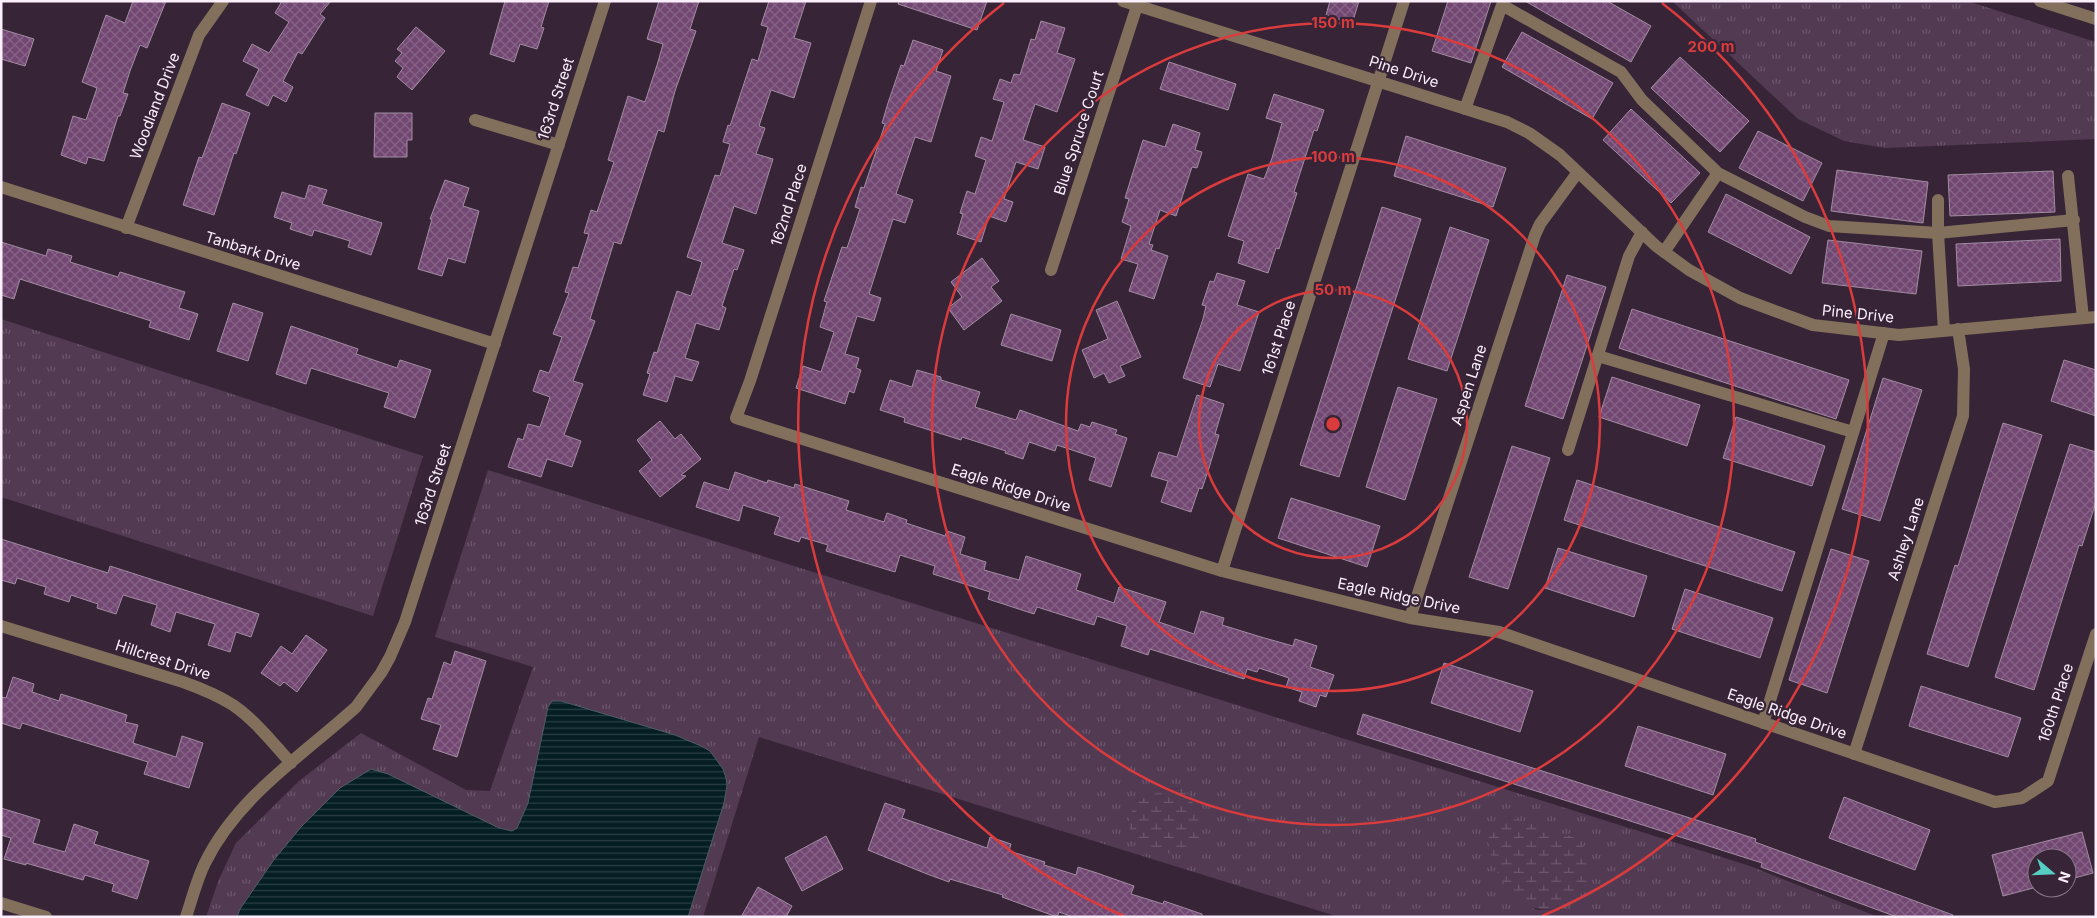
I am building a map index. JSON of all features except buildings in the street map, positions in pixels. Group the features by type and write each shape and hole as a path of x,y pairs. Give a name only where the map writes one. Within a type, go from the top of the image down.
{"street":[{"name":"Woodland Drive","path":"126,228 199,35 223,1"},
{"name":"163rd Street","path":"186,917 205,863 219,839 236,816 257,793 356,707 390,657 405,622 605,1"},
{"name":"162nd Place","path":"736,418 750,381 871,1"},
{"name":"Pine Drive","path":"1123,1 1380,81 1507,122 1530,132 1578,172 1664,252 1689,270 1740,298 1813,325 1899,335 2089,318"},
{"name":"161st Place","path":"1222,571 1404,1"},
{"path":"2040,1 2096,19"},
{"path":"1465,109 1502,5 1620,72 1642,100 1718,173 1805,217 1829,226 1938,233 2074,220"},
{"name":"Blue Spruce Court","path":"1051,270 1137,6"},
{"path":"475,120 558,145"},
{"name":"Aspen Lane","path":"1410,618 1540,224 1578,172"},
{"path":"1664,252 1718,173"},
{"path":"2068,176 2089,318"},
{"name":"Tanbark Drive","path":"1,187 495,344"},
{"path":"1938,200 1938,233 1944,331"},
{"path":"1568,450 1629,256 1642,232"},
{"name":"Ashley Lane","path":"1854,754 1963,416 1964,369 1958,329"},
{"path":"1763,723 1884,333"},
{"path":"1598,356 1853,432"},
{"name":"Eagle Ridge Drive","path":"736,418 1222,571 1410,618 1499,632 1995,802 2022,798 2048,781"},
{"name":"Hillcrest Drive","path":"1,626 183,682 211,693 232,704 250,718 291,763"},
{"name":"160th Place","path":"2048,781 2096,634"},
{"path":"1,903 46,917"}],"green space":[{"path":"1672,1 1967,1 2096,42 2096,139 1885,148 1844,141 1798,119"},
{"path":"1,319 423,456 373,616 1,497"},
{"path":"488,470 1750,866 1878,917 1339,917 759,737 703,917 206,917 219,879 236,843 299,781 361,733 466,790 490,791 533,667 435,637","holes":["1183,788 1193,801 1135,801 1167,789","1510,817 1561,910 1537,910 1517,899 1502,822"]},
{"path":"1184,788 1197,814 1201,844 1183,853 1175,854 1159,851 1133,839 1128,823 1135,801 1167,789"},
{"path":"1510,817 1579,839 1588,857 1589,875 1584,889 1573,904 1555,910 1535,908 1521,902 1505,885 1494,864 1488,842 1489,833 1493,826"}],"shaded area":[{"path":"552,701 561,701 675,735 710,751 723,769 727,786 724,803 688,917 237,917 240,909 273,861 301,827 340,788 371,769 388,774 499,828 512,831 517,828 528,803 548,707"}]}
